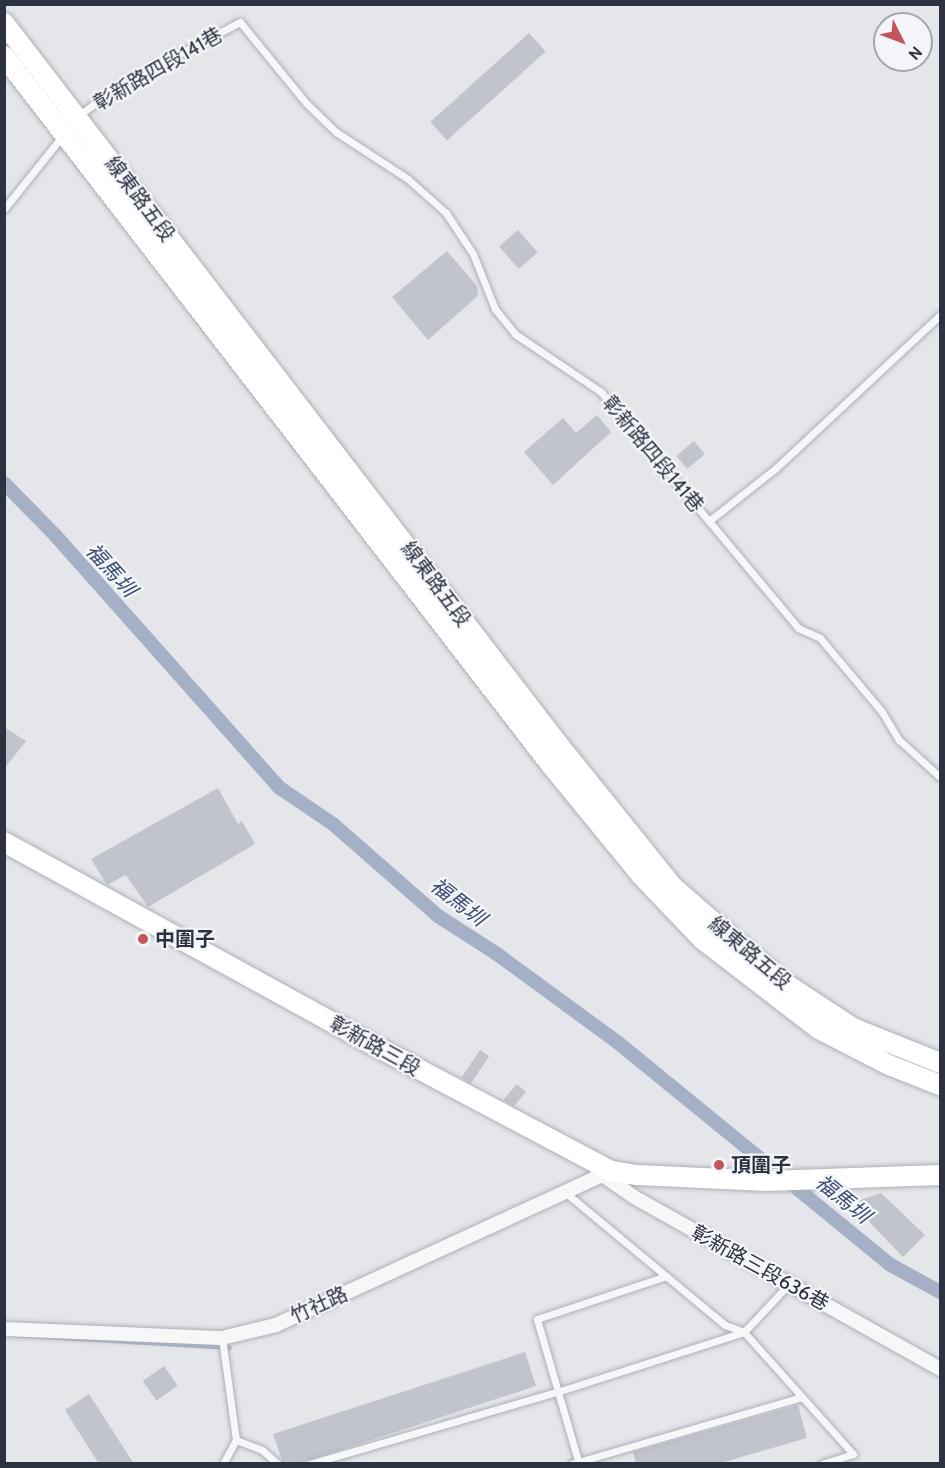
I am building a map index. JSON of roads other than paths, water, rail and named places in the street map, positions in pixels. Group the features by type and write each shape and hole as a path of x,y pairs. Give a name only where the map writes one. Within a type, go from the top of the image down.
{"main road":[{"name":"線東路五段","path":"4,23 558,744 672,886 780,980 843,1022 940,1063"},
{"name":"線東路五段","path":"4,56 551,765 641,875 702,939 819,1029 889,1065 940,1085"},
{"name":"彰新路三段","path":"4,842 585,1159 606,1173 767,1181 940,1175"}],"street":[{"name":"竹社路","path":"4,1329 222,1338 276,1325 606,1173"},
{"name":"彰新路三段636巷","path":"606,1173 788,1285 940,1369"}],"lane":[{"name":"彰新路四段141巷","path":"77,117 112,90 240,22 306,103 336,132 408,179 446,213 473,254 495,309 515,334 602,392 798,628 820,638 882,712 899,740 940,777"},
{"path":"4,209 77,117"},
{"path":"709,521 776,468 940,315"},
{"path":"566,1193 725,1325 744,1332 853,1455 822,1464"},
{"path":"666,1276 537,1319 576,1463 801,1397"},
{"path":"310,1464 557,1392 744,1332 788,1285"},
{"path":"222,1338 236,1440 223,1464"},
{"path":"236,1440 262,1450 278,1464"}],"waterway":[{"name":"福馬圳","path":"4,483 55,535 280,788 333,824 438,916 497,954 616,1041 889,1264 940,1292"},
{"path":"11,1335 230,1348"}],"place":[{"name":"中圍子","path":"143,939"},
{"name":"頂圍子","path":"719,1165"}]}
